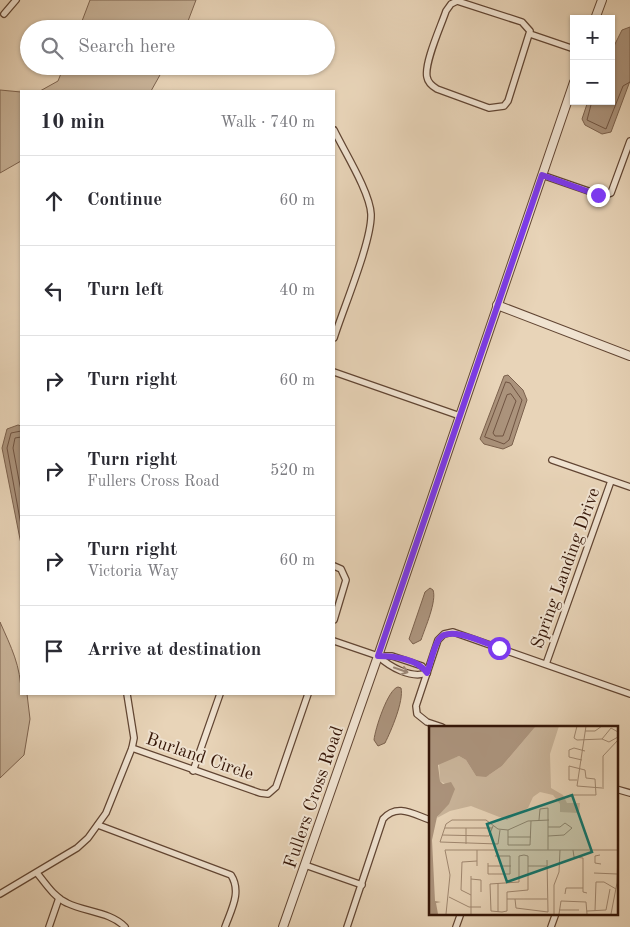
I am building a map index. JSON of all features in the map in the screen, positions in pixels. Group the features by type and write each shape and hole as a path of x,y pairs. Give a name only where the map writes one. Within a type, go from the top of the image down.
{"street":[{"path":"4,14 16,0"},
{"path":"596,15 602,0"},
{"path":"457,1 522,22 527,26 530,34 508,101 504,106 489,108 436,89 430,85 426,76 428,66 446,12 451,4 457,1"},
{"path":"530,34 570,48"},
{"name":"Fullers Cross Road","path":"283,927 378,656 570,94"},
{"path":"335,132 367,198 371,213 368,236 335,335"},
{"path":"542,175 604,196 611,193 630,141"},
{"path":"498,305 630,356"},
{"path":"335,372 460,416"},
{"path":"552,460 630,487"},
{"name":"Spring Landing Drive","path":"546,664 611,481"},
{"path":"335,566 341,569 346,580 335,617"},
{"path":"439,726 427,722 417,714 416,706 438,640 444,634 453,632 630,694"},
{"path":"335,641 378,656 392,656 422,666 427,673"},
{"path":"378,656 388,665 419,676 427,673"},
{"path":"0,894 77,848 98,825 122,777 132,748 134,738 127,695"},
{"path":"193,771 220,695"},
{"name":"Burland Circle","path":"132,748 260,793 272,791 308,695"},
{"path":"347,927 383,819 389,812 398,809 429,820"},
{"path":"98,825 232,875 236,883 236,893 225,927"},
{"path":"305,865 362,885"},
{"path":"37,873 59,898 67,903 114,920 125,927"},
{"path":"49,927 59,898"},
{"path":"456,927 461,914"},
{"path":"551,927 556,914"}],"shaded area":[{"path":"90,0 196,0 188,20 82,20"},
{"path":"60,75 160,75 152,90 42,90 58,81"},
{"path":"0,90 20,92 20,162 0,173"},
{"path":"0,622 17,666 20,679 20,695 27,695 30,719 24,755 0,778"}],"water":[{"path":"630,27 630,81 611,132 602,134 585,125 582,119 587,105 615,105 615,44 622,30"},
{"path":"508,375 523,390 527,400 512,445 503,449 484,444 480,439 504,376"},
{"path":"20,426 20,539 2,448 7,429"},
{"path":"430,588 433,590 434,595 430,615 421,640 413,644 409,639 425,592"},
{"path":"398,687 401,688 401,700 396,716 385,743 378,746 374,740 379,719 390,695"}],"route":[{"path":"499,648 453,632 444,634 438,640 427,673 422,666 392,656 378,656 542,175 598,195"}]}
